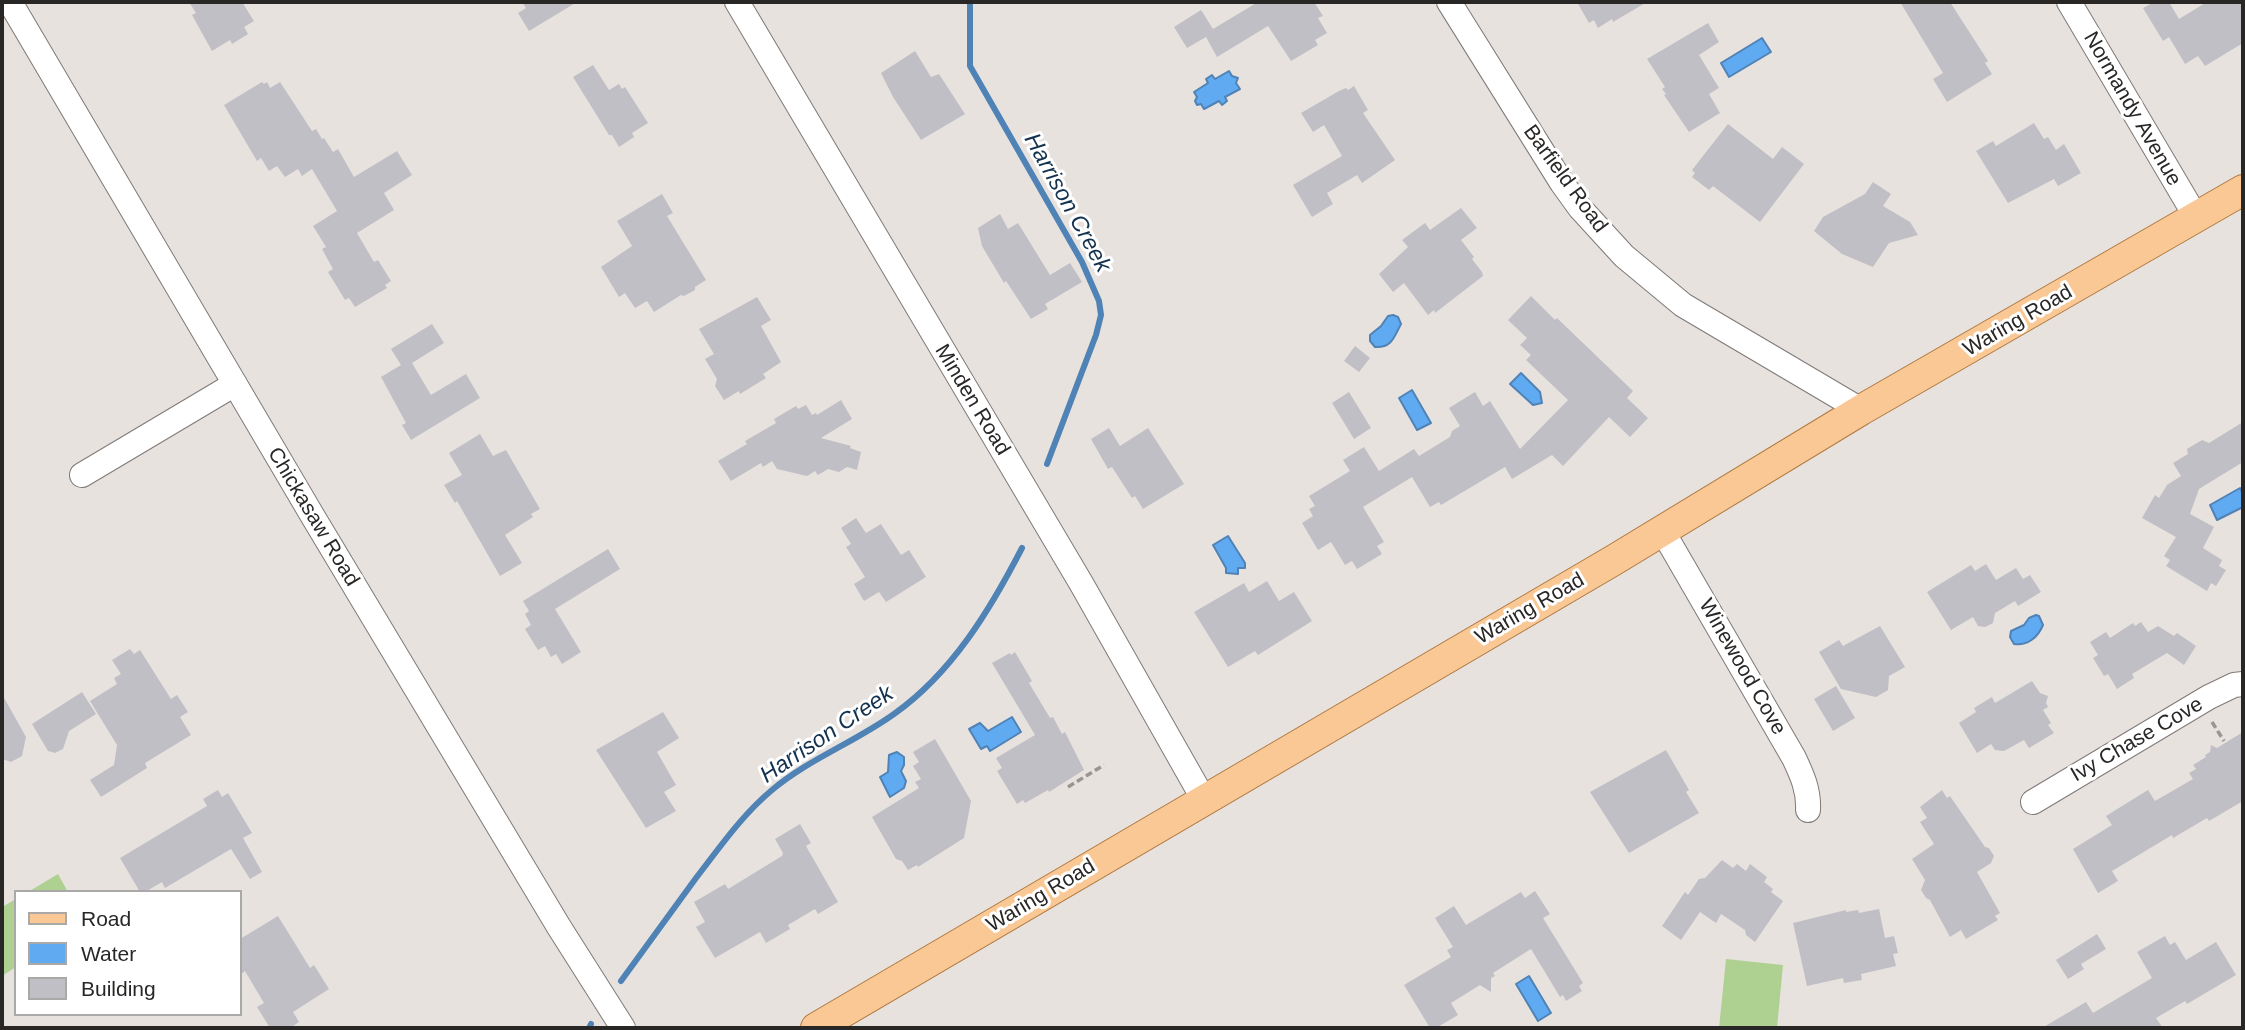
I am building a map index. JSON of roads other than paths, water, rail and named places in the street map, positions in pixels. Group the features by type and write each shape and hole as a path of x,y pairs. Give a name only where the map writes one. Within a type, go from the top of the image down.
{"main road":[{"name":"Waring Road","path":"816,1028 1861,410 2243,190"}],"street":[{"name":"Chickasaw Road","path":"10,2 547,907 623,1028"},
{"name":"Minden Road","path":"737,2 1081,583 1204,800"},
{"name":"Barfield Road","path":"1449,2 1562,183 1580,208 1624,256 1683,305 1861,410"},
{"name":"Normandy Avenue","path":"2069,2 2196,217"},
{"path":"82,475 235,384"},
{"name":"Winewood Cove","path":"1662,530 1794,758 1809,796 1808,810"},
{"name":"Ivy Chase Cove","path":"2033,802 2208,697 2234,685 2243,684"}],"water":[{"path":"1762,38 1771,52 1729,77 1721,63"},
{"path":"1229,71 1232,76 1238,78 1236,83 1240,89 1225,97 1227,101 1222,105 1219,101 1204,109 1201,104 1197,105 1194,92 1208,83 1206,79 1212,75 1215,79"},
{"path":"1388,316 1398,317 1401,324 1394,337 1389,344 1375,347 1370,341 1370,335"},
{"path":"1521,373 1540,392 1542,403 1533,405 1510,384"},
{"path":"1412,390 1431,423 1417,430 1399,398"},
{"path":"2240,488 2243,507 2217,520 2210,505"},
{"path":"1228,536 1245,563 1245,568 1238,568 1238,574 1226,573 1226,568 1213,545"},
{"path":"2036,615 2043,625 2038,633 2028,642 2014,644 2010,637 2011,631"},
{"path":"1012,717 1021,732 990,751 987,746 981,749 969,729 980,723 988,731"},
{"path":"897,752 904,757 901,771 906,781 904,788 890,797 880,777 888,772 889,755"},
{"path":"1529,976 1551,1013 1538,1021 1516,984"}],"waterway":[{"name":"Harrison Creek","path":"970,2 970,66 1082,262 1099,301 1101,315 1096,335 1047,464"},
{"name":"Harrison Creek","path":"621,981 723,843 761,800 801,769 894,714 915,698 952,660 983,617 1022,548"},
{"name":"Harrison Creek","path":"589,1028 591,1024"}]}
